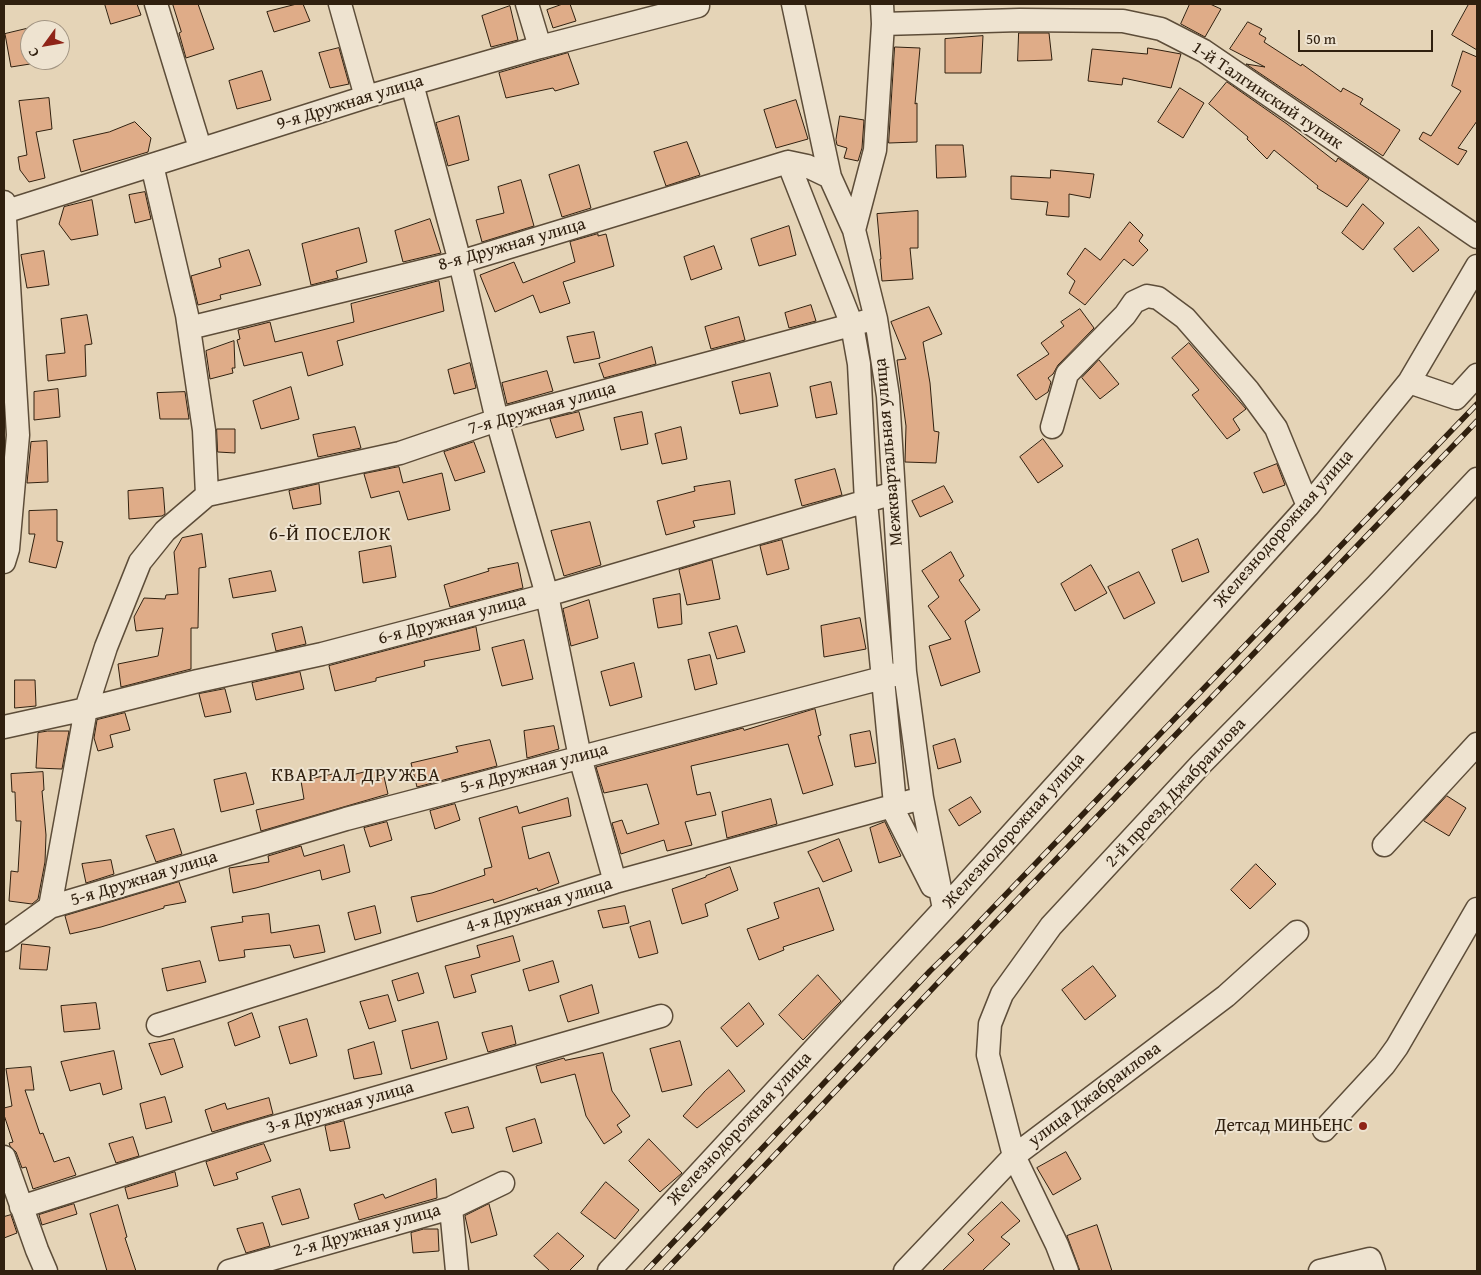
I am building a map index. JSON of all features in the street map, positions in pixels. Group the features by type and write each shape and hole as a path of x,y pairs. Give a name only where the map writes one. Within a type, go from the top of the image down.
{"street":[{"path":"156,4 200,148"},
{"path":"340,4 366,97"},
{"path":"527,4 540,48"},
{"name":"Межквартальная улица","path":"793,4 830,177 854,230 876,319 888,396 905,672 922,798 944,909"},
{"name":"9-я Дружная улица","path":"4,208 152,165 200,148 281,125 366,97 698,6"},
{"path":"854,230 875,150 883,14"},
{"name":"1-й Талгинский тупик","path":"883,14 1020,20 1123,21 1161,29 1204,51 1443,216 1477,237"},
{"path":"412,84 460,262 498,420 547,595 580,757 615,882"},
{"path":"788,162 807,166 830,177"},
{"path":"788,162 852,325 859,364 866,502 896,815 944,909"},
{"name":"8-я Дружная улица","path":"189,328 460,262 788,162"},
{"path":"50,907 86,709 106,647 140,562 165,531 207,495 204,430 189,328 152,165"},
{"path":"4,208 18,435 8,549 4,562"},
{"name":"Железнодорожная улица","path":"609,1271 944,909 1308,506 1410,382 1477,266"},
{"path":"1052,427 1068,374 1134,302 1147,296 1158,298 1185,318 1248,390 1276,428 1308,506"},
{"name":"7-я Дружная улица","path":"207,495 400,453 498,420 876,319"},
{"path":"1410,382 1456,398 1477,375"},
{"path":"861,398 888,396"},
{"name":"2-й проезд Джабраилова","path":"1067,1271 1057,1245 1014,1156 988,1055 990,1024 1002,994 1051,926 1201,764 1376,586 1477,479"},
{"name":"6-я Дружная улица","path":"4,727 86,709 188,683 322,654 547,595 894,494"},
{"name":"5-я Дружная улица","path":"4,940 50,907 346,819 905,672"},
{"path":"1384,845 1477,744"},
{"name":"4-я Дружная улица","path":"158,1025 615,882 922,798"},
{"path":"1324,1130 1393,1053 1477,909"},
{"name":"улица Джабраилова","path":"905,1271 1014,1156 1226,996 1297,932"},
{"name":"3-я Дружная улица","path":"21,1207 250,1134 661,1016"},
{"path":"4,1157 46,1271"},
{"name":"2-я Дружная улица","path":"229,1271 451,1208 503,1183"},
{"path":"451,1208 457,1271"},
{"path":"1320,1271 1370,1259 1374,1271"}],"building":[{"path":"105,4 137,4 141,15 111,24"},
{"path":"173,4 198,4 214,49 186,58"},
{"path":"303,4 310,21 274,32 267,12"},
{"path":"563,4 570,4 576,21 553,28 547,10"},
{"path":"1190,4 1210,4 1221,9 1205,37 1181,24"},
{"path":"1469,4 1477,4 1477,50 1452,35"},
{"path":"510,6 518,40 491,47 482,16"},
{"path":"1248,22 1262,29 1259,34 1266,38 1264,42 1301,66 1302,64 1341,92 1343,88 1363,99 1360,104 1400,130 1383,156 1246,64 1265,67 1230,49"},
{"path":"20,30 20,66 11,67 5,34"},
{"path":"1019,33 1049,33 1052,60 1018,61"},
{"path":"983,36 981,73 945,73 945,39"},
{"path":"895,47 920,48 915,104 917,103 917,142 889,143"},
{"path":"339,48 349,84 330,88 319,53"},
{"path":"1148,48 1181,54 1171,88 1123,78 1122,85 1088,81 1092,49 1147,54"},
{"path":"1463,51 1477,57 1477,121 1458,148 1467,151 1458,165 1419,139 1423,132 1431,136 1461,91 1452,86"},
{"path":"568,53 579,84 555,91 553,88 506,98 499,73"},
{"path":"262,71 271,100 237,109 229,81"},
{"path":"1227,82 1287,124 1336,162 1338,158 1369,179 1347,207 1317,188 1318,186 1274,150 1267,159 1247,139 1248,137 1209,104"},
{"path":"1180,88 1204,103 1183,138 1158,122"},
{"path":"49,98 52,129 36,132 45,178 29,182 20,170 18,157 27,155 19,101"},
{"path":"796,100 808,139 776,148 764,110"},
{"path":"459,116 469,160 448,166 436,123"},
{"path":"840,116 864,120 862,148 858,161 844,158 847,148 837,145 836,140"},
{"path":"135,122 151,138 148,152 81,172 73,140 109,132"},
{"path":"687,142 700,175 666,186 654,152"},
{"path":"936,145 963,145 966,177 937,178"},
{"path":"579,165 591,208 562,217 549,175"},
{"path":"1051,170 1094,174 1090,198 1069,194 1069,217 1046,215 1048,202 1011,199 1011,176 1050,178"},
{"path":"521,180 534,226 482,242 476,220 504,213 498,187"},
{"path":"145,192 151,219 135,223 129,195"},
{"path":"92,200 98,235 71,240 59,224 64,207"},
{"path":"1363,204 1384,223 1363,250 1342,233"},
{"path":"918,211 918,248 910,248 913,279 882,281 877,214"},
{"path":"430,219 441,253 403,262 395,231"},
{"path":"1130,222 1143,235 1139,241 1148,250 1133,266 1124,259 1085,305 1069,293 1075,281 1067,274 1085,248 1100,260"},
{"path":"789,226 796,255 759,266 751,239"},
{"path":"1419,227 1439,250 1413,272 1394,249"},
{"path":"359,228 367,262 336,271 338,278 311,285 302,244"},
{"path":"598,234 598,236 606,234 614,266 563,282 570,303 540,313 533,295 495,312 480,275 514,262 523,283 575,262 570,242"},
{"path":"714,246 722,269 691,280 684,257"},
{"path":"249,250 261,285 220,295 221,299 198,305 191,276 221,267 219,259"},
{"path":"44,251 49,285 27,288 21,255"},
{"path":"439,281 444,311 337,341 343,365 308,376 302,352 244,366 237,340 240,339 238,330 270,322 275,342 354,322 351,304"},
{"path":"811,305 816,321 789,328 785,313"},
{"path":"929,307 942,334 923,342 930,383 934,431 939,432 936,463 905,462 906,426 897,360 906,359 891,322"},
{"path":"1080,309 1094,328 1058,365 1053,374 1048,378 1051,382 1048,392 1036,400 1017,375 1049,354 1041,343 1064,326 1061,322"},
{"path":"87,315 92,344 85,345 86,376 48,381 46,355 65,353 61,319"},
{"path":"739,317 745,340 711,349 705,327"},
{"path":"594,332 600,358 574,363 567,337"},
{"path":"234,341 235,368 232,368 233,373 210,379 206,351"},
{"path":"1189,343 1246,409 1233,419 1240,430 1227,439 1192,395 1199,390 1172,358"},
{"path":"652,347 656,364 604,378 599,364"},
{"path":"1099,360 1119,384 1100,399 1082,378"},
{"path":"470,363 476,388 454,394 448,370"},
{"path":"547,371 553,391 507,404 502,383"},
{"path":"770,373 778,406 740,414 732,382"},
{"path":"831,382 837,414 816,418 810,387"},
{"path":"291,387 299,419 261,429 253,401"},
{"path":"58,389 60,417 34,420 34,392"},
{"path":"185,392 189,419 160,419 157,393"},
{"path":"579,412 584,430 556,438 550,419"},
{"path":"642,412 648,444 621,450 614,418"},
{"path":"355,427 361,448 318,457 313,435"},
{"path":"681,427 687,459 662,464 655,434"},
{"path":"217,429 235,429 235,453 218,452"},
{"path":"1043,439 1063,466 1038,483 1020,457"},
{"path":"47,441 48,482 27,483 31,442"},
{"path":"474,442 485,472 455,481 444,452"},
{"path":"1277,464 1285,485 1263,493 1254,473"},
{"path":"399,467 403,483 442,473 450,510 408,520 399,491 371,498 364,474"},
{"path":"835,469 842,495 802,506 795,480"},
{"path":"730,481 735,514 693,521 695,527 666,535 657,501 695,491 694,487"},
{"path":"319,484 321,504 293,509 289,491"},
{"path":"944,486 953,502 920,517 912,501"},
{"path":"163,488 165,514 162,516 129,519 128,491"},
{"path":"57,510 57,541 63,542 56,568 29,562 35,534 29,534 29,511"},
{"path":"590,522 601,565 564,576 551,531"},
{"path":"202,534 206,567 199,568 198,628 191,628 191,669 121,687 118,664 158,656 163,628 136,631 134,617 144,598 165,599 166,595 178,594 174,552 182,538"},
{"path":"1198,539 1209,572 1182,582 1172,550"},
{"path":"782,540 789,569 767,575 760,546"},
{"path":"391,546 396,577 363,583 359,552"},
{"path":"951,552 964,576 959,580 980,610 965,621 980,672 941,686 929,646 951,639 928,606 939,597 922,571"},
{"path":"712,560 720,599 687,605 679,570"},
{"path":"518,563 523,588 450,607 444,585 489,571 488,569"},
{"path":"1091,565 1107,593 1075,611 1061,584"},
{"path":"271,571 276,591 233,598 229,579"},
{"path":"1139,572 1155,603 1124,619 1108,587"},
{"path":"680,594 682,624 658,628 653,599"},
{"path":"589,600 598,638 571,646 563,609"},
{"path":"860,618 866,649 824,657 821,626"},
{"path":"737,626 745,652 717,659 709,633"},
{"path":"302,627 306,644 276,651 272,634"},
{"path":"476,627 480,650 424,661 425,666 376,678 376,681 335,691 329,666"},
{"path":"524,640 533,679 502,686 492,648"},
{"path":"710,655 717,684 695,690 688,660"},
{"path":"634,663 642,697 610,706 601,672"},
{"path":"300,672 304,689 256,700 252,683"},
{"path":"15,680 35,680 36,706 15,708"},
{"path":"225,689 231,712 205,717 199,694"},
{"path":"815,709 821,735 818,736 833,785 803,794 788,744 691,766 697,795 710,792 716,815 685,822 692,845 667,851 664,840 621,854 612,823 622,820 627,834 659,824 647,784 604,793 596,767 743,728 744,730"},
{"path":"125,713 130,730 110,735 113,747 98,751 94,738 97,720"},
{"path":"554,726 559,749 527,758 524,731"},
{"path":"69,731 62,769 36,768 38,733"},
{"path":"870,731 876,763 855,767 850,735"},
{"path":"955,739 961,762 938,769 933,746"},
{"path":"490,740 497,766 417,787 411,763 458,752 456,747"},
{"path":"382,768 388,794 261,831 256,810 304,799 301,781 337,773 338,778"},
{"path":"43,772 44,790 42,791 46,835 45,862 38,899 32,904 9,901 11,871 18,872 21,821 16,821 15,792 12,792 11,774"},
{"path":"246,773 254,804 221,812 214,780"},
{"path":"1447,796 1466,808 1449,836 1424,821"},
{"path":"971,797 981,812 959,826 949,810"},
{"path":"568,798 571,816 522,827 529,859 549,852 559,883 538,891 537,888 494,903 493,899 417,922 411,897 432,893 485,875 484,869 492,867 479,818 517,806 519,813"},
{"path":"771,799 777,824 727,838 722,812"},
{"path":"455,804 460,820 435,829 430,811"},
{"path":"387,822 392,840 370,847 364,828"},
{"path":"885,822 901,856 879,863 870,828"},
{"path":"174,829 182,854 156,862 146,836"},
{"path":"839,839 852,871 823,882 808,852"},
{"path":"344,845 350,872 322,880 320,870 233,893 229,868 269,862 268,856 301,846 304,856"},
{"path":"111,860 114,874 86,883 82,864"},
{"path":"1256,864 1276,884 1250,909 1231,890"},
{"path":"730,867 738,890 705,904 708,916 682,924 672,889"},
{"path":"179,882 186,902 164,906 164,908 101,927 70,934 65,916"},
{"path":"819,888 834,930 783,947 784,950 759,960 747,929 779,918 774,903"},
{"path":"375,906 381,933 355,940 348,913"},
{"path":"625,906 629,923 603,928 598,911"},
{"path":"269,914 271,933 319,925 325,952 294,958 290,945 244,950 245,957 219,961 211,927 243,922 242,917"},
{"path":"650,921 658,953 639,958 630,927"},
{"path":"513,936 520,961 471,975 476,992 454,998 445,966 480,957 477,946"},
{"path":"22,944 50,947 47,970 20,969"},
{"path":"200,961 206,982 167,991 162,969"},
{"path":"553,961 559,982 529,991 523,970"},
{"path":"1093,966 1116,996 1085,1020 1062,990"},
{"path":"418,973 424,993 398,1001 392,981"},
{"path":"818,975 841,1001 803,1040 779,1015"},
{"path":"592,985 599,1013 568,1022 560,996"},
{"path":"388,995 396,1021 369,1029 360,1002"},
{"path":"96,1003 100,1029 64,1032 61,1006"},
{"path":"749,1003 764,1024 737,1047 721,1028"},
{"path":"252,1013 260,1037 235,1046 228,1023"},
{"path":"307,1019 317,1056 290,1064 279,1027"},
{"path":"438,1022 447,1059 411,1069 402,1031"},
{"path":"512,1026 516,1044 488,1052 482,1033"},
{"path":"174,1039 183,1067 161,1075 149,1044"},
{"path":"680,1041 692,1085 662,1092 650,1049"},
{"path":"374,1042 382,1074 354,1079 348,1050"},
{"path":"114,1051 122,1089 103,1095 100,1083 70,1091 61,1062"},
{"path":"603,1053 612,1091 630,1116 617,1125 622,1132 604,1144 586,1116 575,1074 541,1083 536,1066 564,1058 565,1060"},
{"path":"31,1067 34,1090 25,1090 40,1134 43,1133 54,1162 69,1157 76,1175 33,1189 26,1167 22,1168 16,1152 10,1146 9,1143 13,1142 4,1115 4,1108 12,1106 6,1069"},
{"path":"729,1070 745,1091 697,1128 683,1116 705,1091"},
{"path":"165,1097 172,1122 146,1129 140,1104"},
{"path":"269,1098 273,1114 212,1132 205,1110 225,1103 227,1109"},
{"path":"468,1107 474,1128 452,1133 445,1113"},
{"path":"535,1119 542,1143 513,1152 506,1128"},
{"path":"344,1121 350,1148 330,1151 325,1126"},
{"path":"133,1137 139,1156 116,1163 109,1144"},
{"path":"649,1139 682,1173 660,1192 629,1161"},
{"path":"264,1144 271,1161 236,1173 238,1179 214,1186 206,1162"},
{"path":"1066,1152 1081,1179 1053,1195 1037,1168"},
{"path":"175,1172 178,1186 128,1199 125,1188"},
{"path":"436,1179 437,1198 359,1220 354,1204 383,1194 385,1198"},
{"path":"606,1182 639,1210 615,1239 581,1213"},
{"path":"300,1189 309,1218 282,1225 272,1197"},
{"path":"1002,1202 1020,1221 1001,1237 1010,1244 982,1271 942,1271 974,1240 968,1234"},
{"path":"74,1204 77,1214 42,1225 39,1215"},
{"path":"489,1204 497,1235 471,1243 465,1216"},
{"path":"118,1205 127,1237 125,1238 136,1271 107,1271 90,1214"},
{"path":"11,1215 17,1233 4,1238 4,1217"},
{"path":"263,1223 270,1246 246,1253 237,1229"},
{"path":"1097,1225 1112,1271 1080,1271 1067,1236"},
{"path":"424,1229 438,1229 439,1251 413,1253 411,1233"},
{"path":"558,1233 584,1256 569,1271 550,1271 534,1256"}],"railway":[{"path":"646,1271 930,971 964,938 1477,404"},
{"path":"665,1271 970,949 1477,421"}],"place":[{"name":"Детсад МИНЬЕНС","path":"1363,1126"}],"district":[{"name":"6-Й ПОСЕЛОК","path":"330,535"},
{"name":"КВАРТАЛ ДРУЖБА","path":"356,776"}]}
